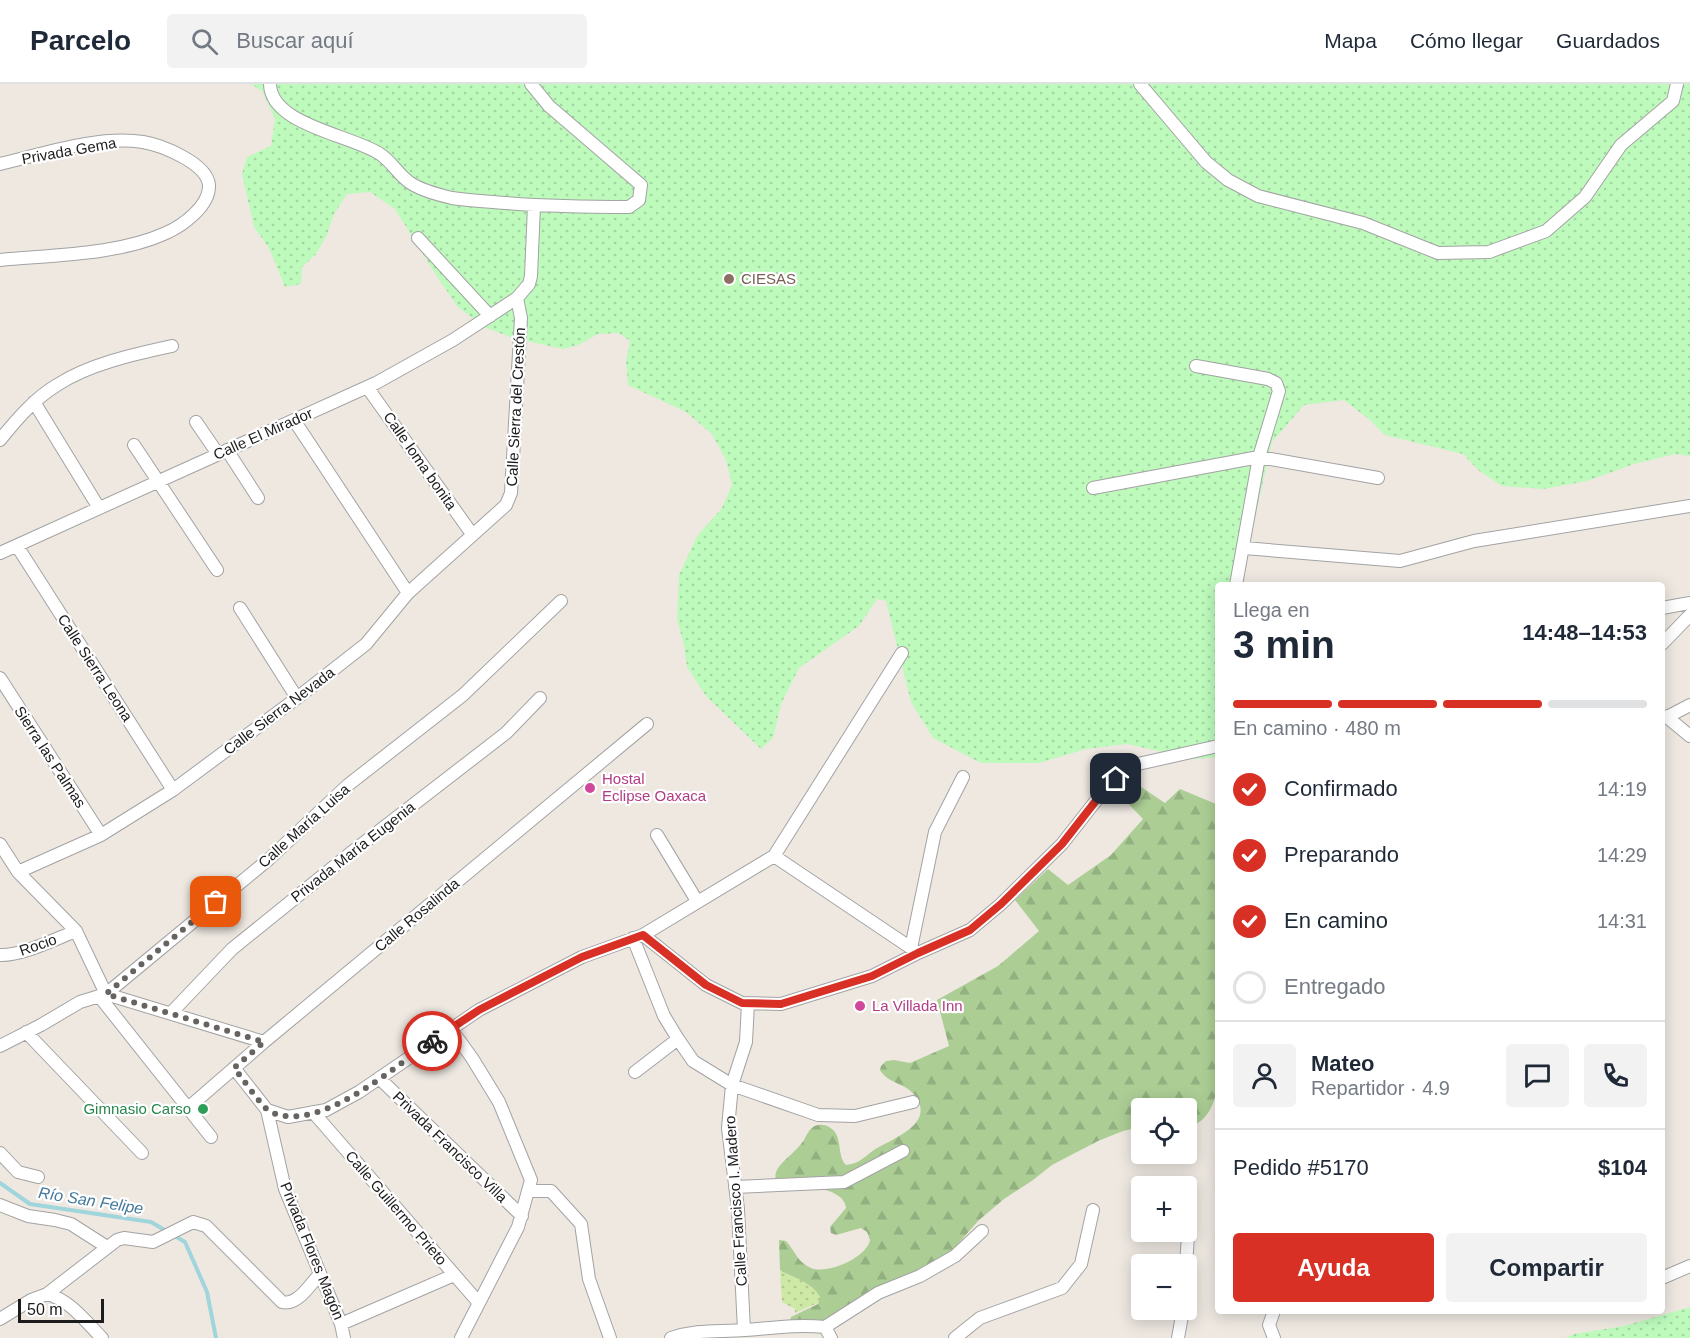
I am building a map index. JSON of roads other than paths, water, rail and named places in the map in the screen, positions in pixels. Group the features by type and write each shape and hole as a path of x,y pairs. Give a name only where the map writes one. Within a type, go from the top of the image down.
{"street":[{"path":"270,84 270,90 278,106 290,115 381,154 417,187 451,198 534,206 629,207 639,200 641,185 549,106 531,84"},
{"path":"1140,84 1206,162 1228,180 1258,196 1364,223 1438,253 1489,252 1546,231 1585,197 1621,144 1672,101 1677,84"},
{"name":"Privada Gema","path":"0,164 106,141 143,142 169,150 191,161 204,173 209,185 205,200 192,218 165,234 114,249 0,260"},
{"path":"517,298 529,284 531,276 534,206"},
{"path":"418,238 490,316"},
{"name":"Calle El Mirador","path":"0,553 367,387 453,340 517,298"},
{"name":"Calle Sierra del Crestón","path":"506,505 511,493 521,318 517,298"},
{"path":"0,440 20,415 58,383 110,360 172,346"},
{"path":"1196,366 1268,379 1276,383 1279,391 1259,457 1237,582"},
{"name":"Calle loma bonita","path":"367,387 472,534"},
{"path":"34,402 99,508"},
{"path":"294,420 408,593"},
{"path":"196,422 223,452 258,498"},
{"path":"134,445 217,570"},
{"path":"1094,488 1259,457 1377,478"},
{"name":"Calle Sierra Nevada","path":"18,872 101,835 172,790 297,698 366,644 408,593 506,505"},
{"path":"1244,548 1400,561 1474,541 1690,506"},
{"name":"Calle Sierra Leona","path":"17,546 172,790"},
{"name":"Calle María Luisa","path":"0,1046 80,1002 102,995 269,859 348,785 463,695 561,601"},
{"path":"1665,607 1690,603"},
{"path":"240,608 297,698"},
{"path":"1665,642 1690,615"},
{"path":"267,1110 288,1117 326,1110 359,1092 479,1010 582,957 638,937 774,856 902,653"},
{"name":"Sierra las Palmas","path":"0,678 101,835"},
{"name":"Privada María Eugenia","path":"171,1013 232,949 331,868 506,733 540,698"},
{"path":"1690,705 1665,717 1690,736"},
{"name":"Calle Rosalinda","path":"188,1108 264,1042 647,724"},
{"path":"638,937 706,985 742,1003 781,1004 872,976 914,950 970,930 1001,904 1062,844 1102,793 1129,766 1215,747"},
{"path":"914,950 935,832 963,777"},
{"path":"657,835 697,901"},
{"path":"0,844 18,872 76,931 102,995 211,1137"},
{"path":"774,856 914,950"},
{"name":"Rocio","path":"0,955 6,956 33,948 76,931"},
{"path":"638,937 664,1016 678,1039 693,1061 732,1085 818,1115 855,1116 913,1102"},
{"path":"102,995 171,1013 264,1042"},
{"name":"Calle Francisco I. Madero","path":"744,1330 735,1187 728,1128 732,1085 746,1042 748,1003"},
{"path":"451,1029 499,1102 531,1180 518,1227 461,1338"},
{"path":"26,1032 142,1153"},
{"path":"635,1072 678,1039"},
{"name":"Privada Flores Magón","path":"234,1068 267,1110 285,1189 341,1324 344,1338"},
{"name":"Privada Francisco Villa","path":"379,1078 522,1216"},
{"name":"Calle Guillermo Prieto","path":"314,1113 479,1303"},
{"path":"735,1187 844,1182 903,1151"},
{"path":"0,1153 18,1172 38,1177"},
{"path":"528,1191 551,1191 581,1224 589,1279 610,1338"},
{"path":"0,1205 28,1216 71,1224 107,1247"},
{"path":"955,1338 980,1318 1062,1288 1081,1264 1093,1210"},
{"path":"1,1316 47,1294 120,1238 149,1242 197,1221 207,1226 282,1302 289,1303 295,1300 320,1274"},
{"path":"671,1338 690,1332 805,1325 828,1332 878,1293 920,1276 955,1256 982,1231"},
{"path":"1665,1277 1690,1266"},
{"path":"341,1324 454,1275"},
{"path":"47,1294 68,1304 102,1338"},
{"path":"1273,1314 1269,1325 1274,1338"},
{"path":"1178,1338 1181,1320"}],"waterway":[{"name":"Río San Felipe","path":"0,1183 30,1204 151,1222 185,1242 207,1292 216,1338"}],"place":[{"name":"CIESAS","path":"729,279"},
{"name":"Hostal Eclipse Oaxaca","path":"590,788"},
{"name":"La Villada Inn","path":"860,1006"},
{"name":"Gimnasio Carso","path":"203,1109"}]}
